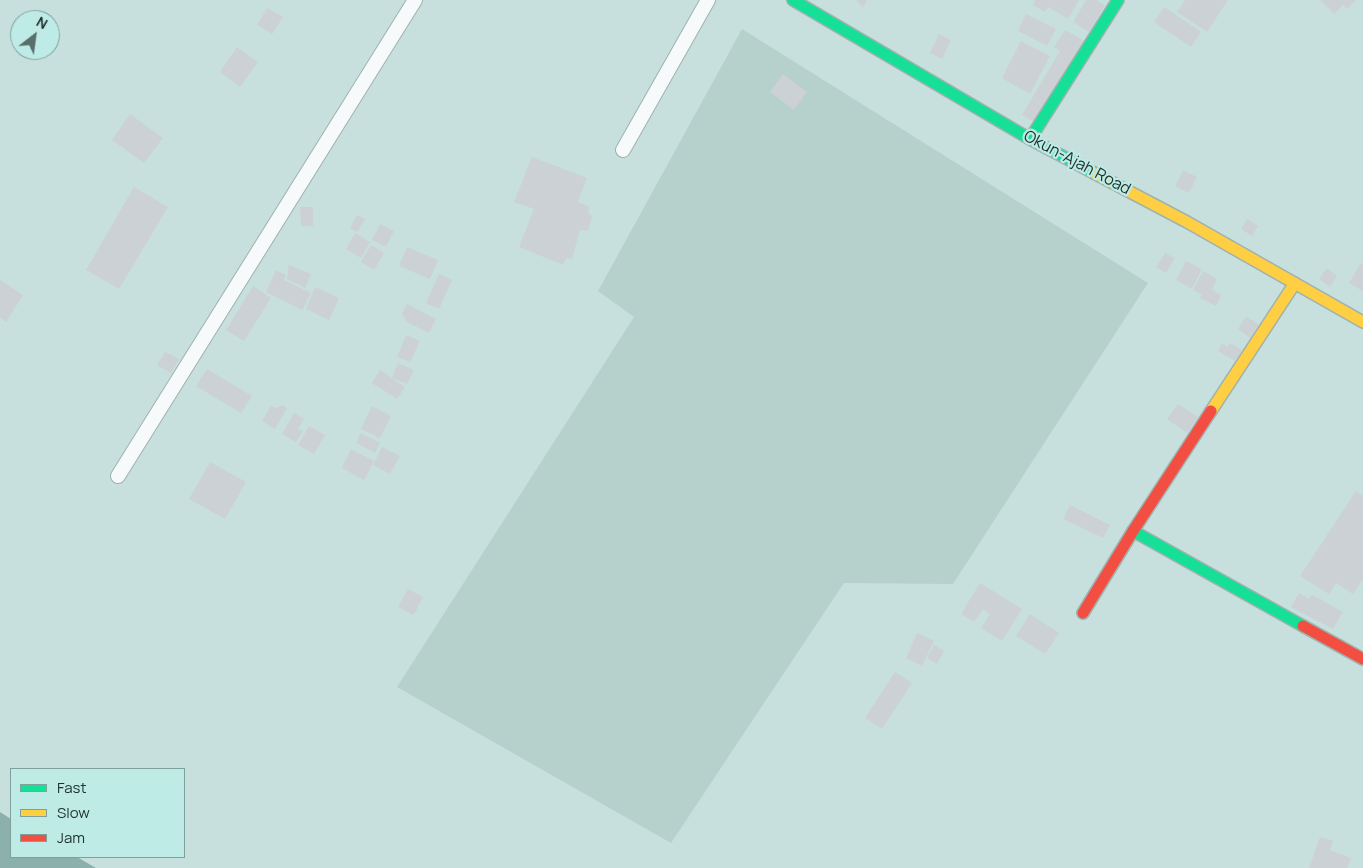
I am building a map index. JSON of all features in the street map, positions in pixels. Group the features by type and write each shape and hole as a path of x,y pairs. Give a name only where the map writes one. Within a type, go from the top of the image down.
{"street":[{"name":"Okun-Ajah Road","path":"793,0 1030,139 1187,222 1363,322"},
{"path":"1030,139 1118,0"},
{"path":"1083,613 1133,531 1295,283"},
{"path":"1133,531 1363,659"}],"lane":[{"path":"118,476 416,0"},
{"path":"623,150 708,0"}],"shaded area":[{"path":"742,29 1148,283 953,584 844,583 671,843 397,687 634,317 598,291"},
{"path":"0,812 10,818 10,858 79,858 96,868 0,868"}],"building":[{"path":"856,0 867,0 863,8"},
{"path":"1035,0 1079,0 1068,19 1048,7 1045,12 1033,5"},
{"path":"1086,0 1096,0 1105,5 1089,32 1073,22"},
{"path":"1185,0 1228,0 1207,32 1177,12"},
{"path":"1320,0 1356,0 1347,9 1343,5 1334,14"},
{"path":"1164,7 1201,32 1191,47 1154,22"},
{"path":"267,8 283,17 272,34 257,25"},
{"path":"1026,14 1056,29 1047,46 1018,31"},
{"path":"1065,30 1084,41 1036,123 1022,115 1060,51 1054,47"},
{"path":"939,34 951,40 942,59 930,53"},
{"path":"1021,41 1050,56 1030,94 1002,78"},
{"path":"237,47 258,62 240,87 220,72"},
{"path":"783,74 807,92 794,110 770,92"},
{"path":"130,114 163,138 144,163 112,140"},
{"path":"532,157 587,178 578,202 590,207 588,212 592,217 588,231 580,230 572,259 566,258 563,265 519,247 534,209 514,202"},
{"path":"1183,170 1197,177 1189,193 1175,186"},
{"path":"134,187 168,207 119,289 86,270"},
{"path":"300,207 313,207 313,226 301,226"},
{"path":"357,215 365,219 357,232 350,228"},
{"path":"1247,219 1258,226 1252,236 1241,229"},
{"path":"380,224 394,231 386,247 372,240"},
{"path":"355,233 370,242 361,258 346,249"},
{"path":"371,245 384,253 374,270 361,262"},
{"path":"407,247 438,260 430,279 399,266"},
{"path":"1165,253 1175,258 1166,273 1156,267"},
{"path":"1186,261 1202,269 1192,289 1176,280"},
{"path":"1361,263 1363,264 1363,291 1349,283"},
{"path":"289,265 311,274 305,288 287,279"},
{"path":"1327,268 1337,276 1330,287 1319,279"},
{"path":"276,270 286,275 284,280 311,293 302,310 266,292"},
{"path":"1203,271 1217,279 1212,290 1221,295 1216,306 1200,298 1202,295 1193,290"},
{"path":"439,274 452,280 439,309 426,303"},
{"path":"0,280 23,295 6,322 0,318"},
{"path":"253,286 271,298 244,341 226,330"},
{"path":"315,287 339,298 329,320 306,309"},
{"path":"407,304 436,319 429,333 407,322 402,314"},
{"path":"1246,316 1259,325 1250,338 1238,329"},
{"path":"406,335 420,341 410,362 397,357"},
{"path":"1222,343 1227,347 1230,343 1242,350 1235,361 1218,351"},
{"path":"165,352 179,359 171,373 157,365"},
{"path":"398,363 414,370 407,384 392,378"},
{"path":"207,369 252,396 241,413 196,386"},
{"path":"380,370 405,387 397,399 372,383"},
{"path":"1178,404 1198,417 1187,433 1167,419"},
{"path":"282,405 287,408 275,429 262,421 271,406 277,408"},
{"path":"372,406 391,416 380,438 361,429"},
{"path":"294,413 304,419 298,429 303,431 296,442 282,434"},
{"path":"309,426 325,435 314,454 298,445"},
{"path":"361,433 380,443 375,453 356,443"},
{"path":"382,447 400,456 390,474 373,465"},
{"path":"351,449 374,461 364,480 342,468"},
{"path":"210,462 246,482 225,519 189,499"},
{"path":"1356,491 1363,496 1363,579 1353,594 1336,583 1329,594 1300,576"},
{"path":"1070,505 1110,525 1103,538 1063,519"},
{"path":"980,583 1022,609 1002,641 981,628 990,614 983,609 974,622 961,614"},
{"path":"408,589 423,597 414,615 398,607"},
{"path":"1299,593 1309,599 1312,595 1343,612 1333,629 1291,607"},
{"path":"1030,614 1059,633 1045,654 1016,636"},
{"path":"917,633 934,641 922,666 906,658"},
{"path":"934,645 944,651 937,664 927,658"},
{"path":"895,672 912,683 882,729 865,718"},
{"path":"1320,837 1333,841 1330,850 1351,858 1347,868 1309,868"}],"traffic: fast":[{"path":"793,0 1030,139 1094,173"},
{"path":"1030,139 1118,0"},
{"path":"1133,531 1303,626"}],"traffic: slow":[{"path":"1094,173 1187,222 1363,322"},
{"path":"1211,411 1295,283"}],"traffic: jam":[{"path":"1083,613 1133,531 1211,411"},
{"path":"1303,626 1363,659"}]}
